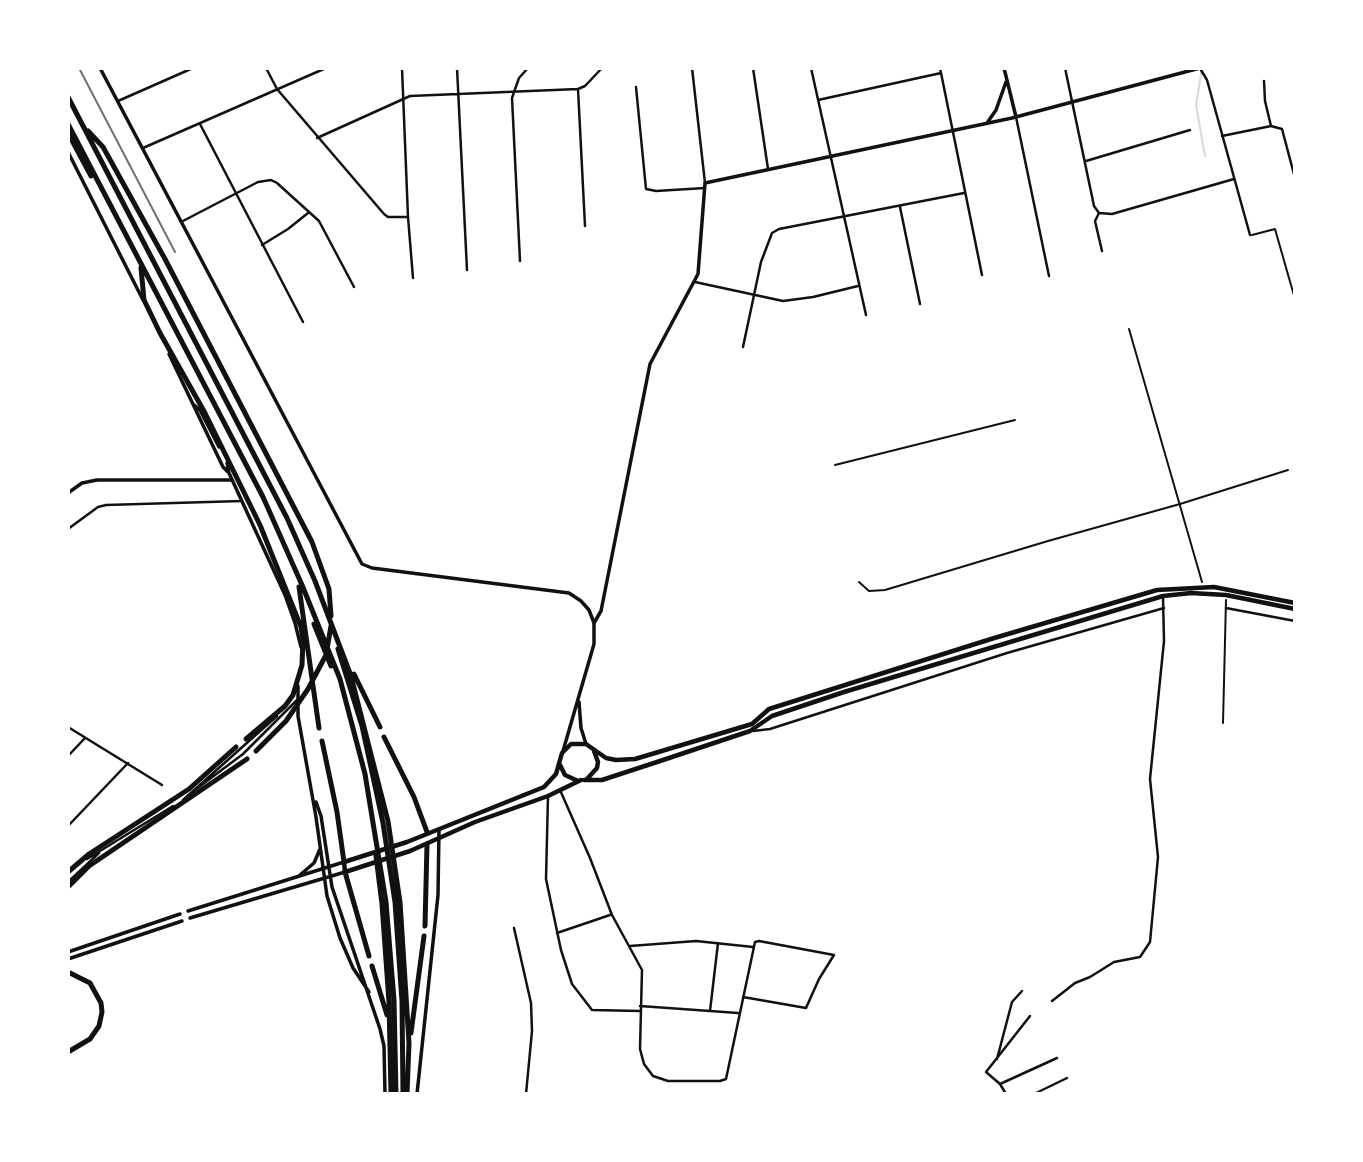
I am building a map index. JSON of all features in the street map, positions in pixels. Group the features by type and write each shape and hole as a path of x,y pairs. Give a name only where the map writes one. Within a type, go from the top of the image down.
{"highway":[{"path":"68,97 287,518 316,581 344,655 366,726 388,821 400,902 409,1043"},
{"path":"68,103 284,519 313,583 339,651 364,738 383,823 395,902 405,1094"},
{"path":"75,115 103,147 165,259 312,542 329,589 331,626 326,654 308,689 286,721 256,751"},
{"path":"68,124 276,523 340,679 365,774 386,902 394,1000 394,1094"},
{"path":"68,133 261,499 336,679 372,825 382,904 394,1094"},
{"path":"141,265 144,300 205,413 260,525 301,627 302,665 293,695 285,706 246,739"},
{"path":"299,587 319,729"},
{"path":"344,655 380,727"},
{"path":"384,737 427,832"},
{"path":"322,741 344,862"},
{"path":"68,873 89,854 189,789 236,747"},
{"path":"68,885 89,866 247,759"},
{"path":"425,926 427,844"},
{"path":"345,872 369,956"},
{"path":"405,1094 409,1043 425,936"},
{"path":"372,966 387,1015 390,1039"},
{"path":"68,972 90,983 101,1003 102,1012 99,1026 90,1039 68,1052"}],"main road":[{"path":"100,68 362,565 569,593 581,601 594,623"},
{"path":"1004,68 1016,117"},
{"path":"188,911 407,842 544,787 556,774 594,643 594,623 601,611 650,364 695,282 702,247 705,186 830,156 1016,117 1201,71"},
{"path":"987,123 996,110 1007,80"},
{"path":"68,152 223,467 229,473 243,501 296,623 301,652 297,700 304,754 327,868"},
{"path":"68,493 88,481 232,480"},
{"path":"579,697 580,722 586,744 606,758 635,759 752,724 769,709 1157,590 1214,587 1295,603"},
{"path":"560,764 570,779 602,780 750,731 772,716 1163,596 1191,593 1226,594 1295,609"},
{"path":"562,753 571,744 586,744"},
{"path":"190,918 364,867 548,796 594,774 597,755 593,750"},
{"path":"312,792 321,816 328,878 327,896 340,938 357,976 369,992"},
{"path":"417,1094 438,895 439,828"},
{"path":"427,832 427,844"},
{"path":"295,878 314,863 321,847"},
{"path":"344,862 345,872"},
{"path":"328,878 369,992 384,1046 385,1094"},
{"path":"68,952 180,914"},
{"path":"68,959 182,921"}],"street":[{"path":"118,101 193,68"},
{"path":"266,68 277,89 384,215 408,217"},
{"path":"143,148 326,68"},
{"path":"402,68 413,278"},
{"path":"457,68 467,270"},
{"path":"520,261 513,90 528,68"},
{"path":"317,138 403,98 513,90 578,89 585,86 602,68"},
{"path":"636,87 646,189 656,191 705,186 691,68"},
{"path":"753,68 768,170"},
{"path":"811,68 866,315"},
{"path":"940,68 982,275"},
{"path":"1065,68 1094,206 1099,213"},
{"path":"1201,71 1250,235 1275,229 1295,299"},
{"path":"818,100 941,73"},
{"path":"1264,82 1265,102 1271,126"},
{"path":"578,89 585,226"},
{"path":"1016,117 1049,276"},
{"path":"200,124 303,322"},
{"path":"1222,136 1271,126 1282,130 1295,178"},
{"path":"1086,161 1190,130"},
{"path":"1099,213 1112,214 1234,179"},
{"path":"181,222 258,182 271,180 278,183 324,228 354,287"},
{"path":"743,347 761,262 772,233 779,229 964,192"},
{"path":"900,206 920,304"},
{"path":"262,245 309,212"},
{"path":"1099,213 1095,224 1102,251"},
{"path":"695,282 783,301 802,300 858,286"},
{"path":"1129,329 1202,582"},
{"path":"835,465 1015,419"},
{"path":"859,582 869,591 885,590 1288,470"},
{"path":"68,529 98,507 106,505 243,501"},
{"path":"1052,1001 1075,983 1114,962 1140,957 1150,942 1158,857 1150,779 1164,641 1163,596"},
{"path":"1223,723 1226,600"},
{"path":"750,731 770,729 1007,653 1164,608"},
{"path":"1226,608 1295,621"},
{"path":"1083,619 1087,630"},
{"path":"183,800 266,728 297,694"},
{"path":"68,873 183,800 243,754 297,700"},
{"path":"68,727 162,785"},
{"path":"68,756 86,737"},
{"path":"68,826 128,763"},
{"path":"560,790 612,915 642,970 640,1049 644,1064 653,1076 668,1081 726,1079 738,1013 756,942 834,955 806,1008 743,997"},
{"path":"548,796 545,867 557,933 572,984 589,1008 598,1011 640,1009 738,1013"},
{"path":"68,885 106,848"},
{"path":"557,933 612,915"},
{"path":"514,928 531,1003 532,1031 526,1094"},
{"path":"631,946 678,941 753,947"},
{"path":"710,1011 718,943"},
{"path":"997,1059 1012,1002 1022,991"},
{"path":"1006,1094 1000,1084 986,1073 1030,1016"},
{"path":"1000,1084 1057,1058"},
{"path":"1034,1094 1067,1078"}],"waterway":[{"path":"1202,68 1196,105 1205,156"}],"railway":[{"path":"79,68 175,252"}]}
